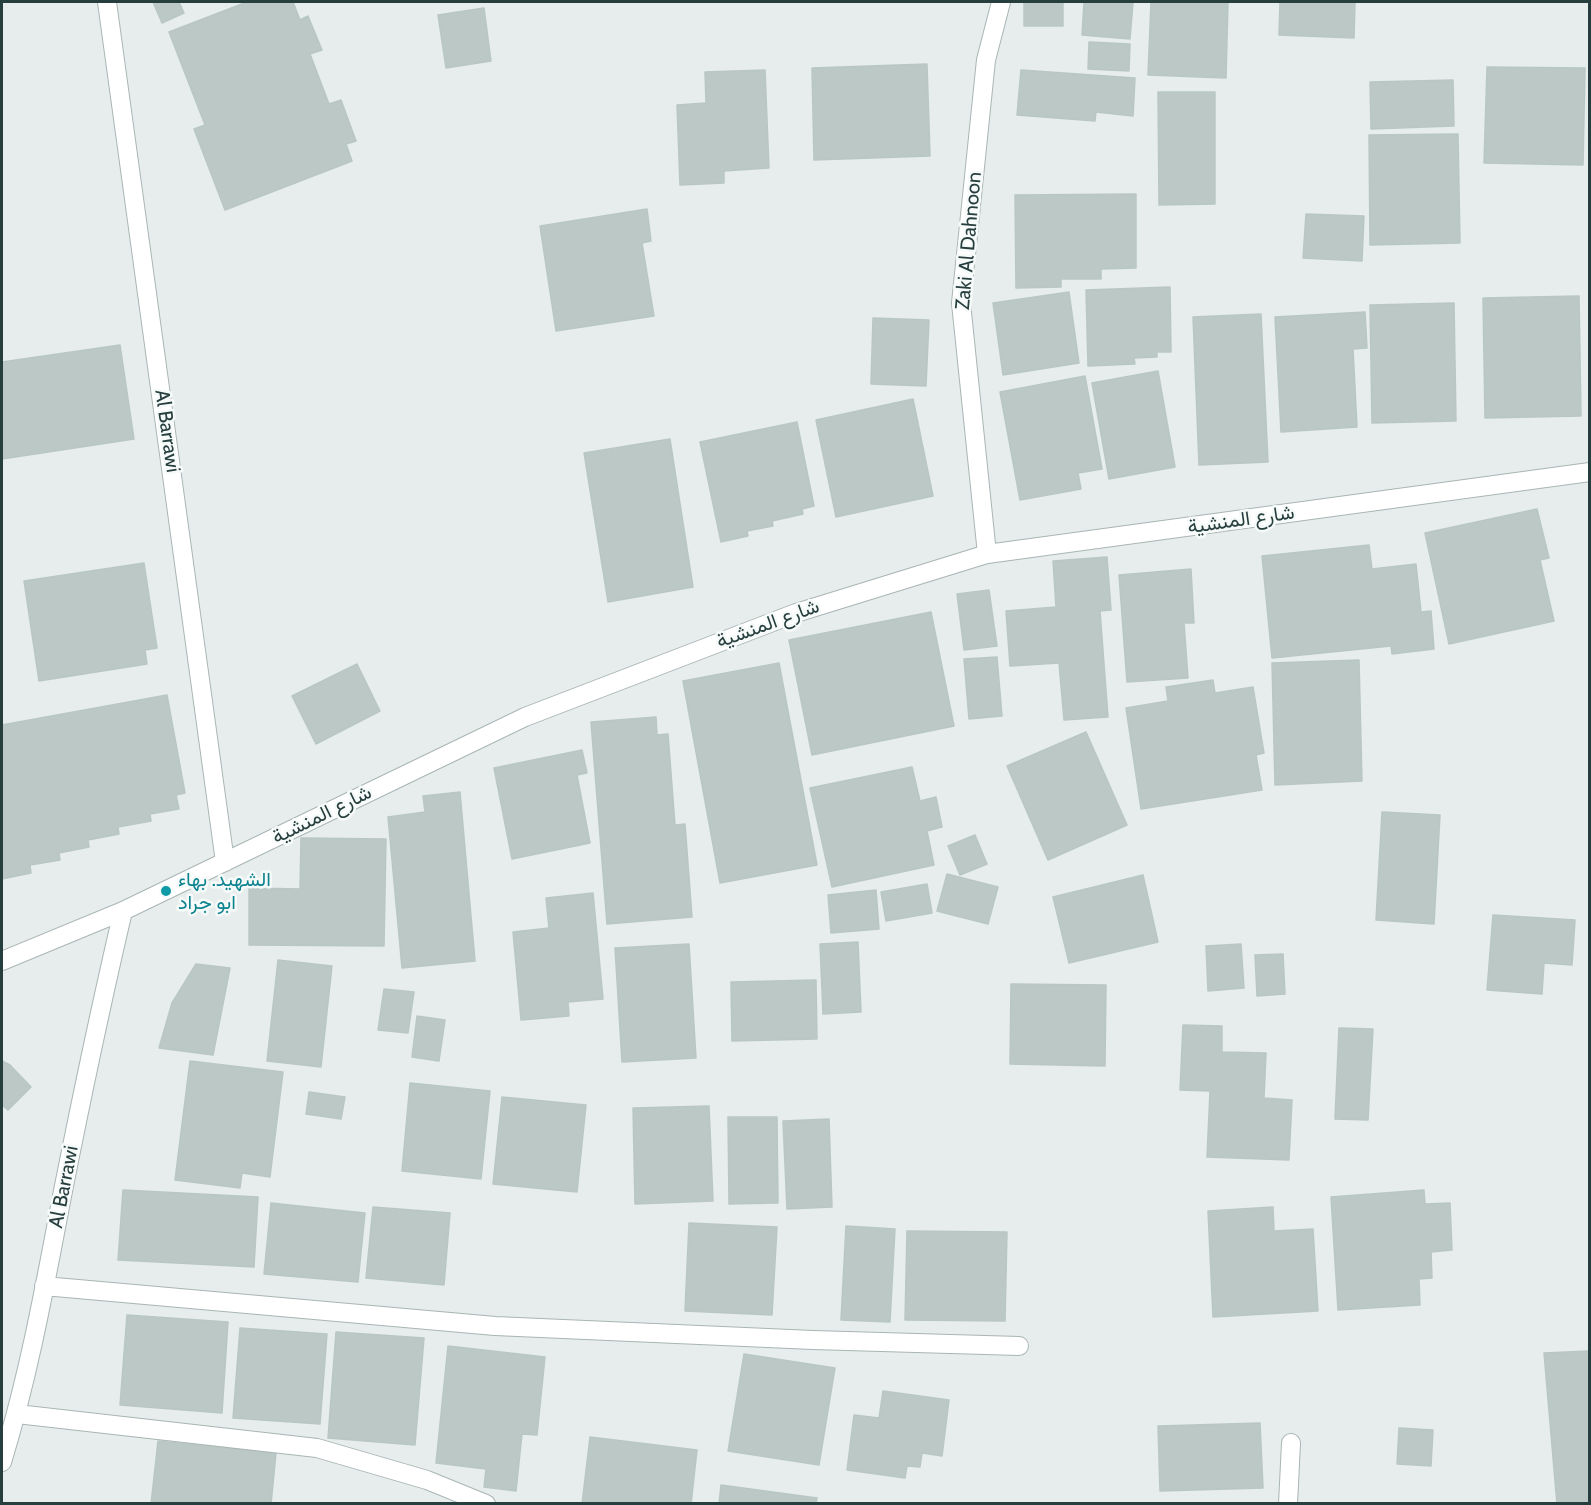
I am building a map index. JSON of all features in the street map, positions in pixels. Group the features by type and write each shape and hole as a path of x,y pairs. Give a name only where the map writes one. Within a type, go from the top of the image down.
{"street":[{"name":"Al Barrawi","path":"107,2 225,862"},
{"name":"Zaki Al Dahnoon","path":"987,554 961,303 986,60 1001,2"},
{"name":"شارع المنشية","path":"2,961 123,911 525,717 796,612 987,554 1590,472"},
{"name":"Al Barrawi","path":"2,1462 16,1414 91,1048 123,911"},
{"path":"44,1286 495,1326 813,1340 1019,1346"},
{"path":"16,1414 317,1448 427,1480 486,1503"},
{"path":"1288,1503 1291,1443"}],"building":[{"path":"153,2 179,2 184,13 162,23"},
{"path":"247,2 293,2 300,20 308,16 322,50 310,54 329,104 341,100 356,141 346,144 352,161 225,210 194,129 205,125 169,32"},
{"path":"1024,2 1063,2 1063,26 1024,26"},
{"path":"1084,2 1133,2 1130,39 1082,35"},
{"path":"1151,2 1228,2 1226,78 1148,75"},
{"path":"1280,2 1355,2 1354,38 1279,35"},
{"path":"484,8 491,61 446,68 438,15"},
{"path":"1089,42 1130,44 1129,71 1088,69"},
{"path":"927,64 930,156 814,160 812,68"},
{"path":"1487,67 1585,68 1583,165 1484,163"},
{"path":"765,70 769,168 724,171 724,183 680,185 677,105 706,103 705,72"},
{"path":"1021,70 1135,78 1133,116 1096,112 1095,121 1017,115"},
{"path":"1453,80 1454,126 1371,129 1370,82"},
{"path":"1158,92 1215,92 1215,204 1159,205"},
{"path":"1458,134 1460,243 1370,245 1369,135"},
{"path":"1136,194 1136,268 1101,269 1101,279 1061,279 1061,287 1016,288 1015,195"},
{"path":"647,209 651,241 642,243 654,316 556,331 540,226"},
{"path":"1306,214 1364,216 1362,261 1303,258"},
{"path":"1170,287 1171,352 1157,352 1157,357 1134,358 1135,364 1088,366 1086,290"},
{"path":"1069,292 1079,363 1003,375 993,303"},
{"path":"1579,296 1581,416 1485,418 1483,298"},
{"path":"1454,303 1456,421 1372,423 1370,305"},
{"path":"1365,312 1367,348 1353,349 1357,427 1281,432 1275,317"},
{"path":"1261,314 1268,462 1199,465 1193,317"},
{"path":"873,318 929,320 926,386 871,384"},
{"path":"120,345 134,439 2,459 2,362"},
{"path":"1158,371 1175,467 1109,479 1092,383"},
{"path":"1085,376 1102,469 1078,473 1081,489 1020,500 1000,392"},
{"path":"913,399 933,496 836,517 816,420"},
{"path":"797,422 814,506 802,509 803,514 772,521 773,526 747,531 748,536 721,542 700,442"},
{"path":"670,439 693,587 608,602 584,453"},
{"path":"1537,509 1549,558 1540,560 1554,621 1449,644 1425,533"},
{"path":"1369,545 1372,569 1416,564 1421,612 1431,611 1434,649 1392,654 1391,646 1272,658 1262,556"},
{"path":"1107,557 1111,610 1100,611 1108,717 1064,720 1059,663 1010,666 1006,611 1056,607 1053,561"},
{"path":"144,563 157,648 145,650 147,664 39,681 24,581"},
{"path":"1191,569 1194,623 1184,623 1188,678 1127,682 1119,575"},
{"path":"989,590 997,646 964,650 957,594"},
{"path":"931,612 954,726 812,755 789,640"},
{"path":"997,657 1002,716 969,719 964,659"},
{"path":"1359,660 1362,781 1275,785 1272,663"},
{"path":"779,663 817,865 720,883 683,681"},
{"path":"357,664 380,711 316,744 292,696"},
{"path":"1213,680 1215,693 1253,687 1264,753 1256,755 1262,790 1141,809 1126,708 1168,701 1166,687"},
{"path":"167,695 185,793 176,795 179,809 150,814 151,821 118,827 119,834 88,840 89,847 59,853 60,860 30,865 31,873 2,879 2,725"},
{"path":"656,717 657,735 668,734 675,825 685,824 692,917 607,924 591,722"},
{"path":"1086,732 1127,825 1048,860 1007,766"},
{"path":"582,750 587,773 577,775 590,843 512,859 494,768"},
{"path":"912,767 920,801 936,797 942,827 927,831 934,865 832,887 810,788"},
{"path":"460,792 475,961 402,968 388,817 425,812 423,796"},
{"path":"1382,812 1440,815 1434,924 1376,920"},
{"path":"975,835 987,864 960,875 948,846"},
{"path":"301,838 386,839 384,946 249,945 249,888 300,889"},
{"path":"947,874 998,887 988,924 937,911"},
{"path":"1143,875 1158,942 1069,963 1053,897"},
{"path":"927,884 932,913 886,921 881,892"},
{"path":"876,890 879,929 831,933 828,895"},
{"path":"593,893 603,999 568,1002 569,1016 521,1020 513,932 549,928 546,898"},
{"path":"1493,915 1575,920 1572,965 1544,963 1542,994 1487,990"},
{"path":"858,942 861,1012 823,1014 820,944"},
{"path":"689,944 696,1058 622,1062 615,948"},
{"path":"1241,944 1244,988 1208,991 1206,946"},
{"path":"1283,954 1285,994 1257,996 1255,955"},
{"path":"278,960 332,966 321,1067 267,1061"},
{"path":"196,964 230,968 213,1055 159,1048 172,1003"},
{"path":"816,980 817,1039 732,1041 731,982"},
{"path":"1011,984 1106,985 1105,1066 1010,1064"},
{"path":"384,989 414,992 408,1033 378,1030"},
{"path":"417,1016 445,1020 439,1061 412,1057"},
{"path":"1183,1025 1222,1026 1222,1052 1266,1053 1264,1098 1292,1100 1289,1160 1207,1157 1210,1091 1180,1090"},
{"path":"1339,1028 1373,1029 1368,1120 1335,1119"},
{"path":"2,1061 10,1065 31,1087 8,1110 2,1105"},
{"path":"190,1061 283,1072 270,1177 242,1173 240,1188 175,1180"},
{"path":"410,1083 490,1091 481,1179 402,1171"},
{"path":"309,1092 345,1097 341,1119 306,1114"},
{"path":"502,1097 586,1105 577,1192 493,1184"},
{"path":"709,1106 713,1201 635,1204 633,1108"},
{"path":"728,1117 777,1117 778,1203 729,1204"},
{"path":"829,1119 832,1207 787,1209 783,1121"},
{"path":"123,1190 258,1197 254,1267 118,1260"},
{"path":"1424,1190 1425,1204 1450,1203 1452,1250 1431,1252 1432,1278 1419,1279 1420,1305 1338,1310 1331,1197"},
{"path":"271,1203 365,1213 358,1282 264,1274"},
{"path":"373,1207 450,1213 444,1285 366,1278"},
{"path":"1273,1207 1274,1231 1313,1229 1318,1311 1213,1317 1208,1211"},
{"path":"689,1223 777,1227 772,1315 685,1311"},
{"path":"846,1226 895,1229 890,1322 841,1320"},
{"path":"907,1231 1007,1232 1005,1321 905,1320"},
{"path":"127,1315 228,1322 222,1413 120,1405"},
{"path":"240,1328 327,1334 320,1424 233,1418"},
{"path":"336,1332 424,1338 415,1445 328,1438"},
{"path":"448,1346 545,1357 537,1435 522,1434 516,1491 484,1487 486,1469 436,1463"},
{"path":"1590,1351 1590,1504 1557,1504 1544,1353"},
{"path":"744,1354 835,1368 819,1465 728,1451"},
{"path":"883,1391 949,1400 942,1456 922,1453 920,1467 907,1466 905,1478 847,1470 854,1415 879,1418"},
{"path":"1260,1423 1263,1488 1160,1491 1158,1426"},
{"path":"1399,1428 1433,1430 1431,1466 1397,1464"},
{"path":"590,1437 697,1450 691,1504 582,1504"},
{"path":"158,1441 276,1453 271,1504 151,1504"},
{"path":"721,1485 817,1498 816,1504 719,1504"}],"place":[{"name":"الشهيد. بهاء ابو جراد","path":"166,891"}]}
